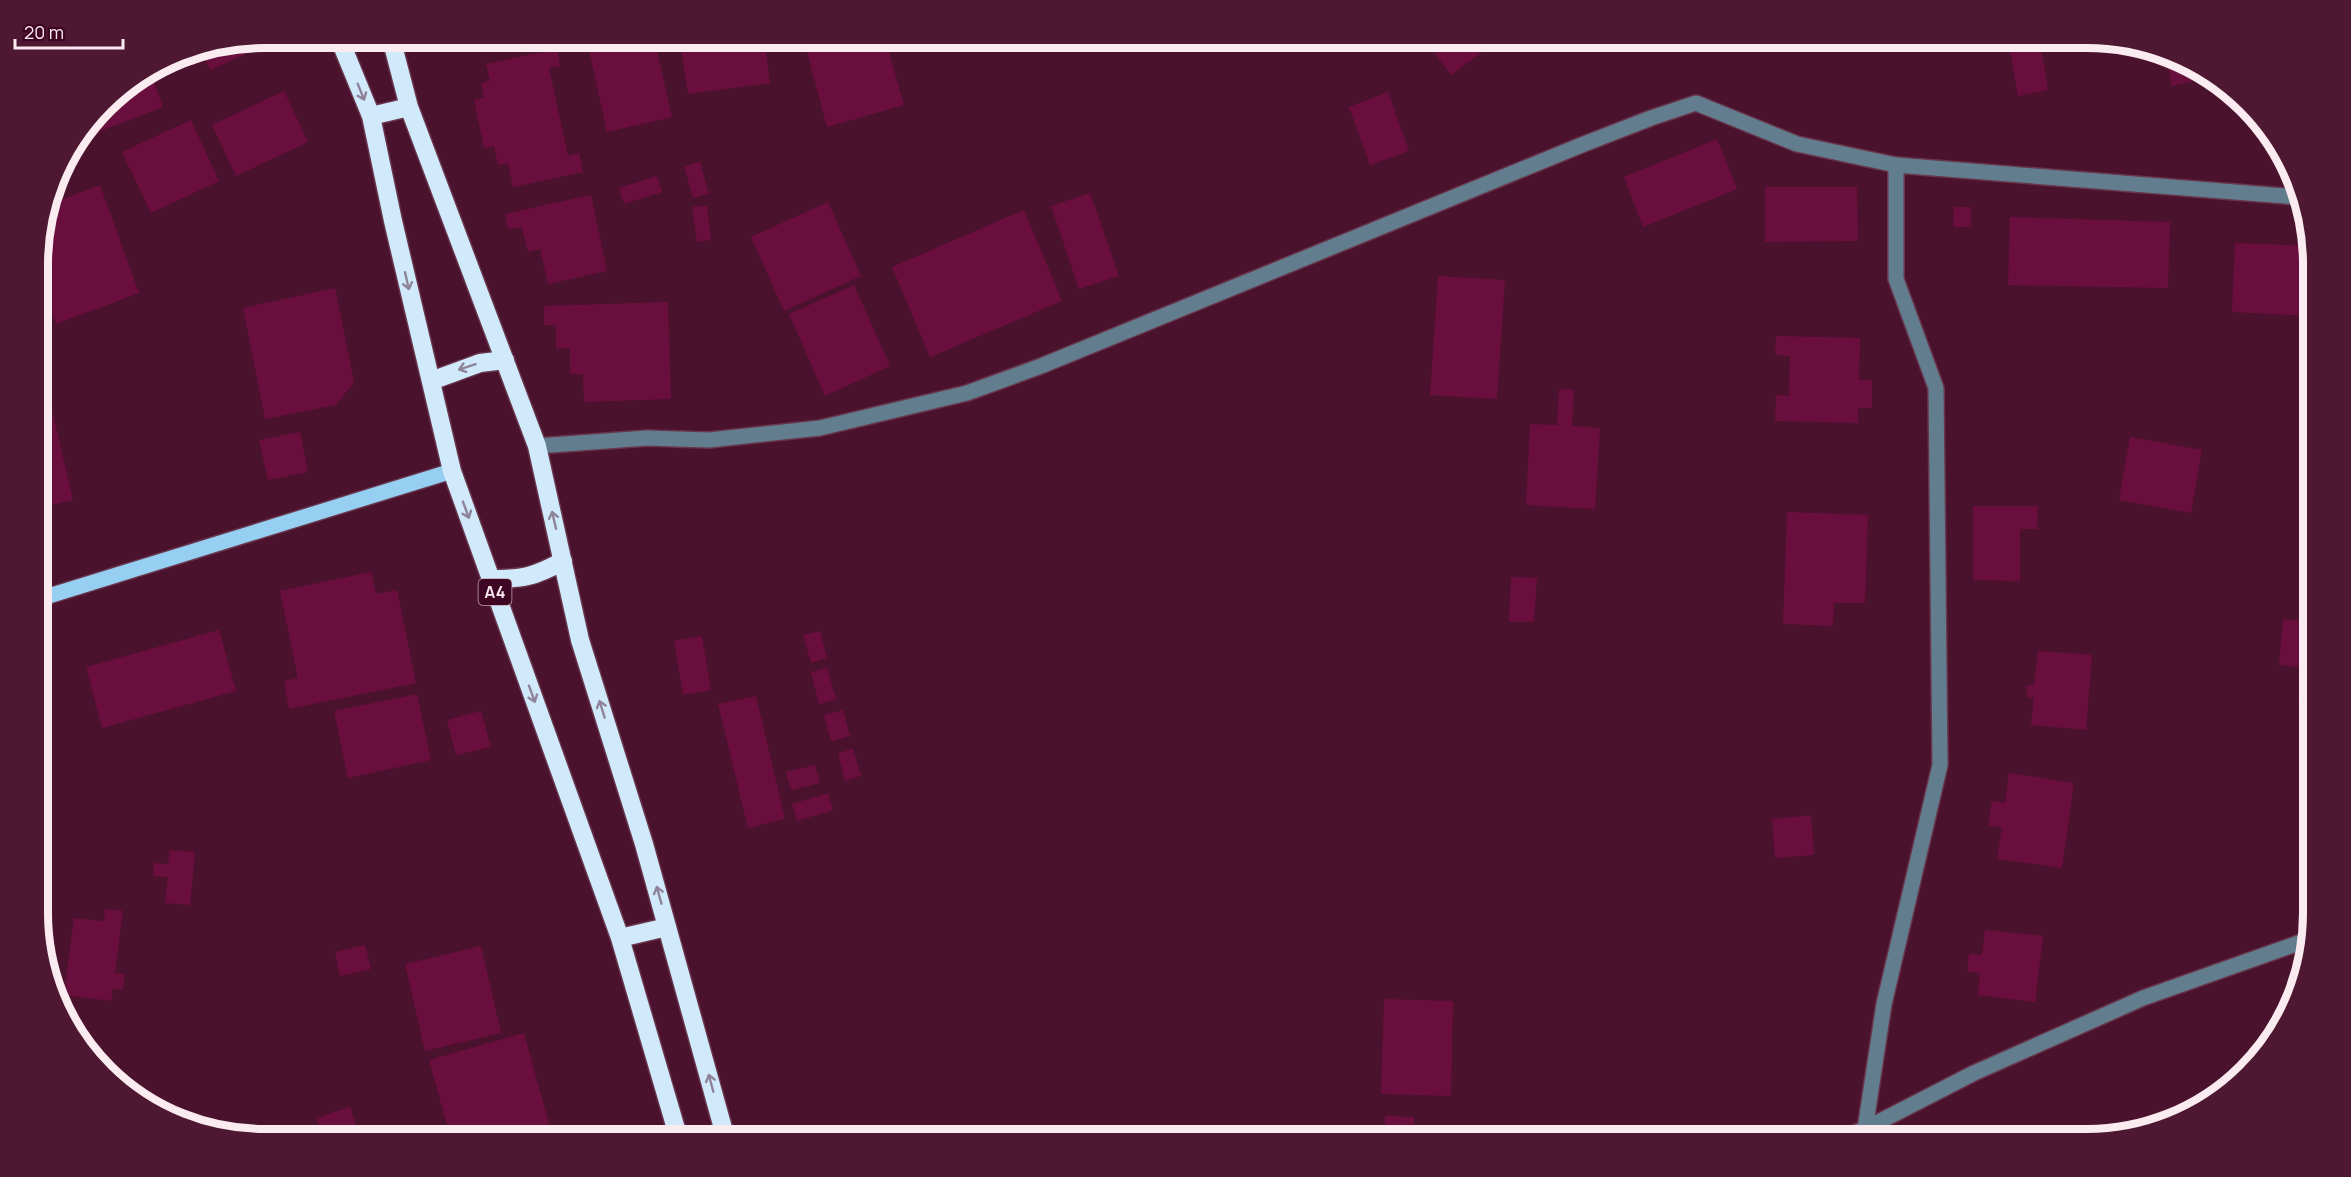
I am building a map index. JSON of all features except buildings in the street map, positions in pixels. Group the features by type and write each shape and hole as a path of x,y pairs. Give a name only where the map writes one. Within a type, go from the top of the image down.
{"highway":[{"name":"A4","path":"343,48 371,116 452,471 620,938 675,1129"},
{"path":"394,48 409,107 537,446 580,640 641,832 723,1129"},
{"path":"371,116 409,107"},
{"path":"431,381 480,363 505,360"},
{"path":"490,579 520,579 538,574 563,561"},
{"path":"620,938 667,927"}],"main road":[{"path":"48,596 452,471"}],"street":[{"path":"537,446 647,438 709,440 820,428 967,393 1041,366 1584,144 1696,103 1797,144 1896,165 2292,197"},
{"path":"1865,1129 1884,1004 1940,765 1936,388 1896,279 1896,165"},
{"path":"1865,1129 1965,1078 2143,998 2301,942"}]}
